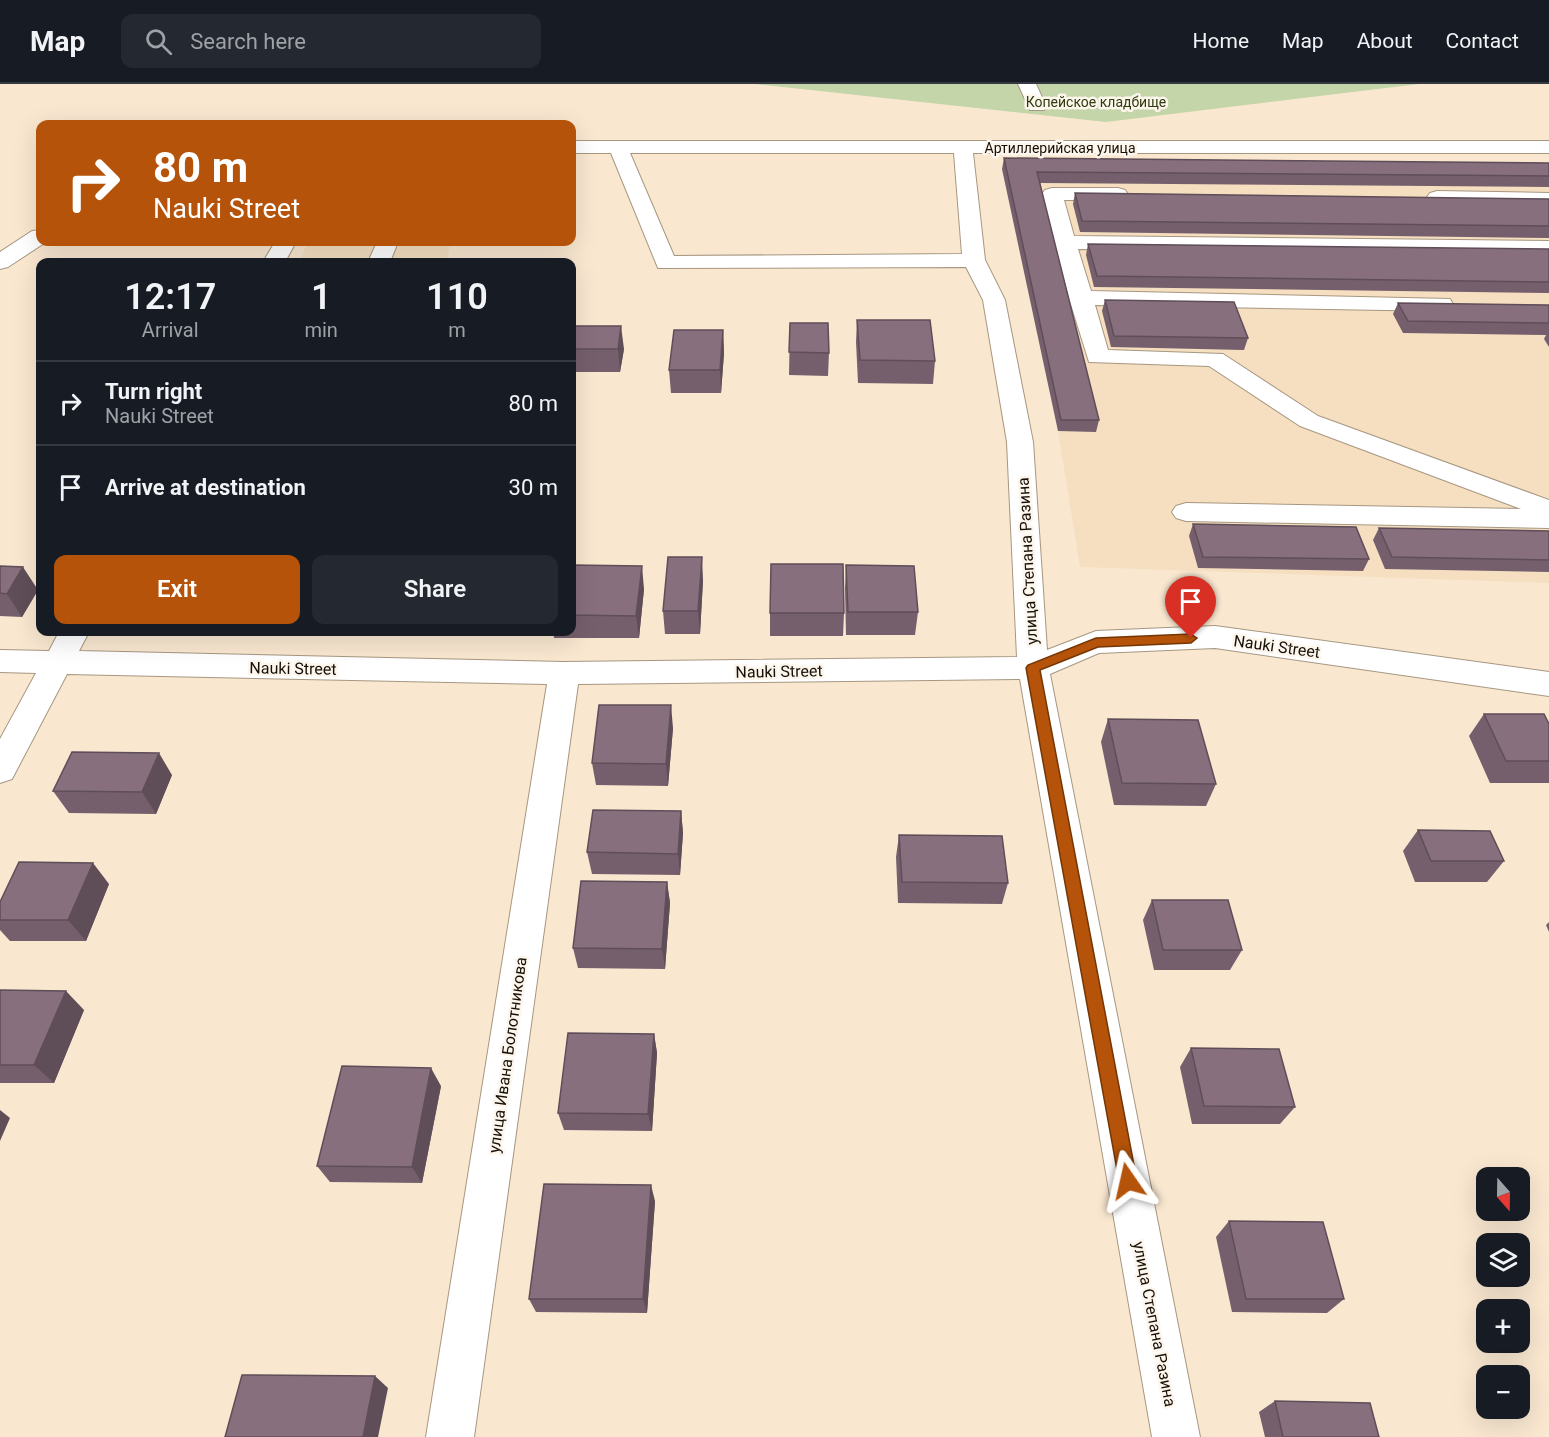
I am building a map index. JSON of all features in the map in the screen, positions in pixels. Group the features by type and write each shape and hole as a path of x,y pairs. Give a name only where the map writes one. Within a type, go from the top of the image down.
{"street":[{"path":"1027,84 1037,106"},
{"name":"Артиллерийская улица","path":"576,147 1549,147"},
{"path":"618,147 666,263 974,260"},
{"name":"улица Степана Разина","path":"963,148 974,260 994,300 1020,442 1033,668 1176,1437"},
{"path":"1135,194 1052,194 1098,357 1214,359 1309,421 1549,510"},
{"path":"1419,197 1549,199"},
{"path":"0,262 36,239"},
{"path":"1064,242 1549,248"},
{"path":"1080,298 1467,304"},
{"path":"1186,512 1549,519"},
{"path":"0,770 72,636"},
{"name":"Nauki Street","path":"0,661 564,673 1033,668 1096,642 1215,637 1549,684"},
{"name":"улица Ивана Болотникова","path":"450,1437 564,673"}],"shaded area":[{"path":"1002,169 1549,170 1549,583 1080,567 1058,431"},
{"path":"306,246 449,246 448,258 301,258"}],"green space":[{"name":"Копейское кладбище","path":"754,84 1419,84 1106,122"}],"building":[{"path":"1004,158 1549,163 1549,176 1037,172 1099,420 1061,420"},
{"path":"1075,193 1549,199 1549,226 1082,221"},
{"path":"1088,244 1549,249 1549,282 1097,276"},
{"path":"1105,300 1234,302 1248,338 1114,336"},
{"path":"1398,303 1549,305 1549,323 1408,321"},
{"path":"857,320 930,320 935,361 860,360"},
{"path":"790,323 828,323 829,353 789,352"},
{"path":"576,326 621,326 618,349 576,349"},
{"path":"674,330 723,330 720,370 669,370"},
{"path":"1193,524 1356,527 1369,559 1203,557"},
{"path":"1379,528 1549,531 1549,560 1392,557"},
{"path":"668,557 702,557 698,611 663,611"},
{"path":"771,564 843,564 844,613 770,613"},
{"path":"576,565 642,566 636,616 576,615"},
{"path":"846,565 914,566 918,612 848,612"},
{"path":"0,566 23,567 7,594 0,593"},
{"path":"599,705 671,705 666,764 592,763"},
{"path":"1484,714 1544,714 1549,724 1549,761 1506,761"},
{"path":"1108,719 1198,720 1216,784 1122,783"},
{"path":"72,752 159,753 142,792 53,791"},
{"path":"593,810 681,811 678,854 587,852"},
{"path":"1418,830 1490,831 1504,861 1431,861"},
{"path":"899,835 1002,836 1008,883 902,882"},
{"path":"19,862 93,863 68,920 0,920 0,902"},
{"path":"581,881 667,882 662,949 573,948"},
{"path":"1152,900 1228,900 1242,950 1163,950"},
{"path":"0,990 66,991 34,1065 0,1065"},
{"path":"568,1033 654,1034 648,1114 558,1113"},
{"path":"1191,1048 1279,1049 1295,1107 1204,1106"},
{"path":"342,1066 431,1068 412,1167 317,1166"},
{"path":"544,1184 651,1185 643,1299 529,1299"},
{"path":"1229,1221 1323,1222 1344,1299 1246,1299"},
{"path":"242,1375 375,1376 363,1437 225,1437"},
{"path":"1275,1401 1370,1403 1379,1437 1283,1437"}],"route":[{"path":"1128,1181 1033,668 1096,642 1191,638"}]}
